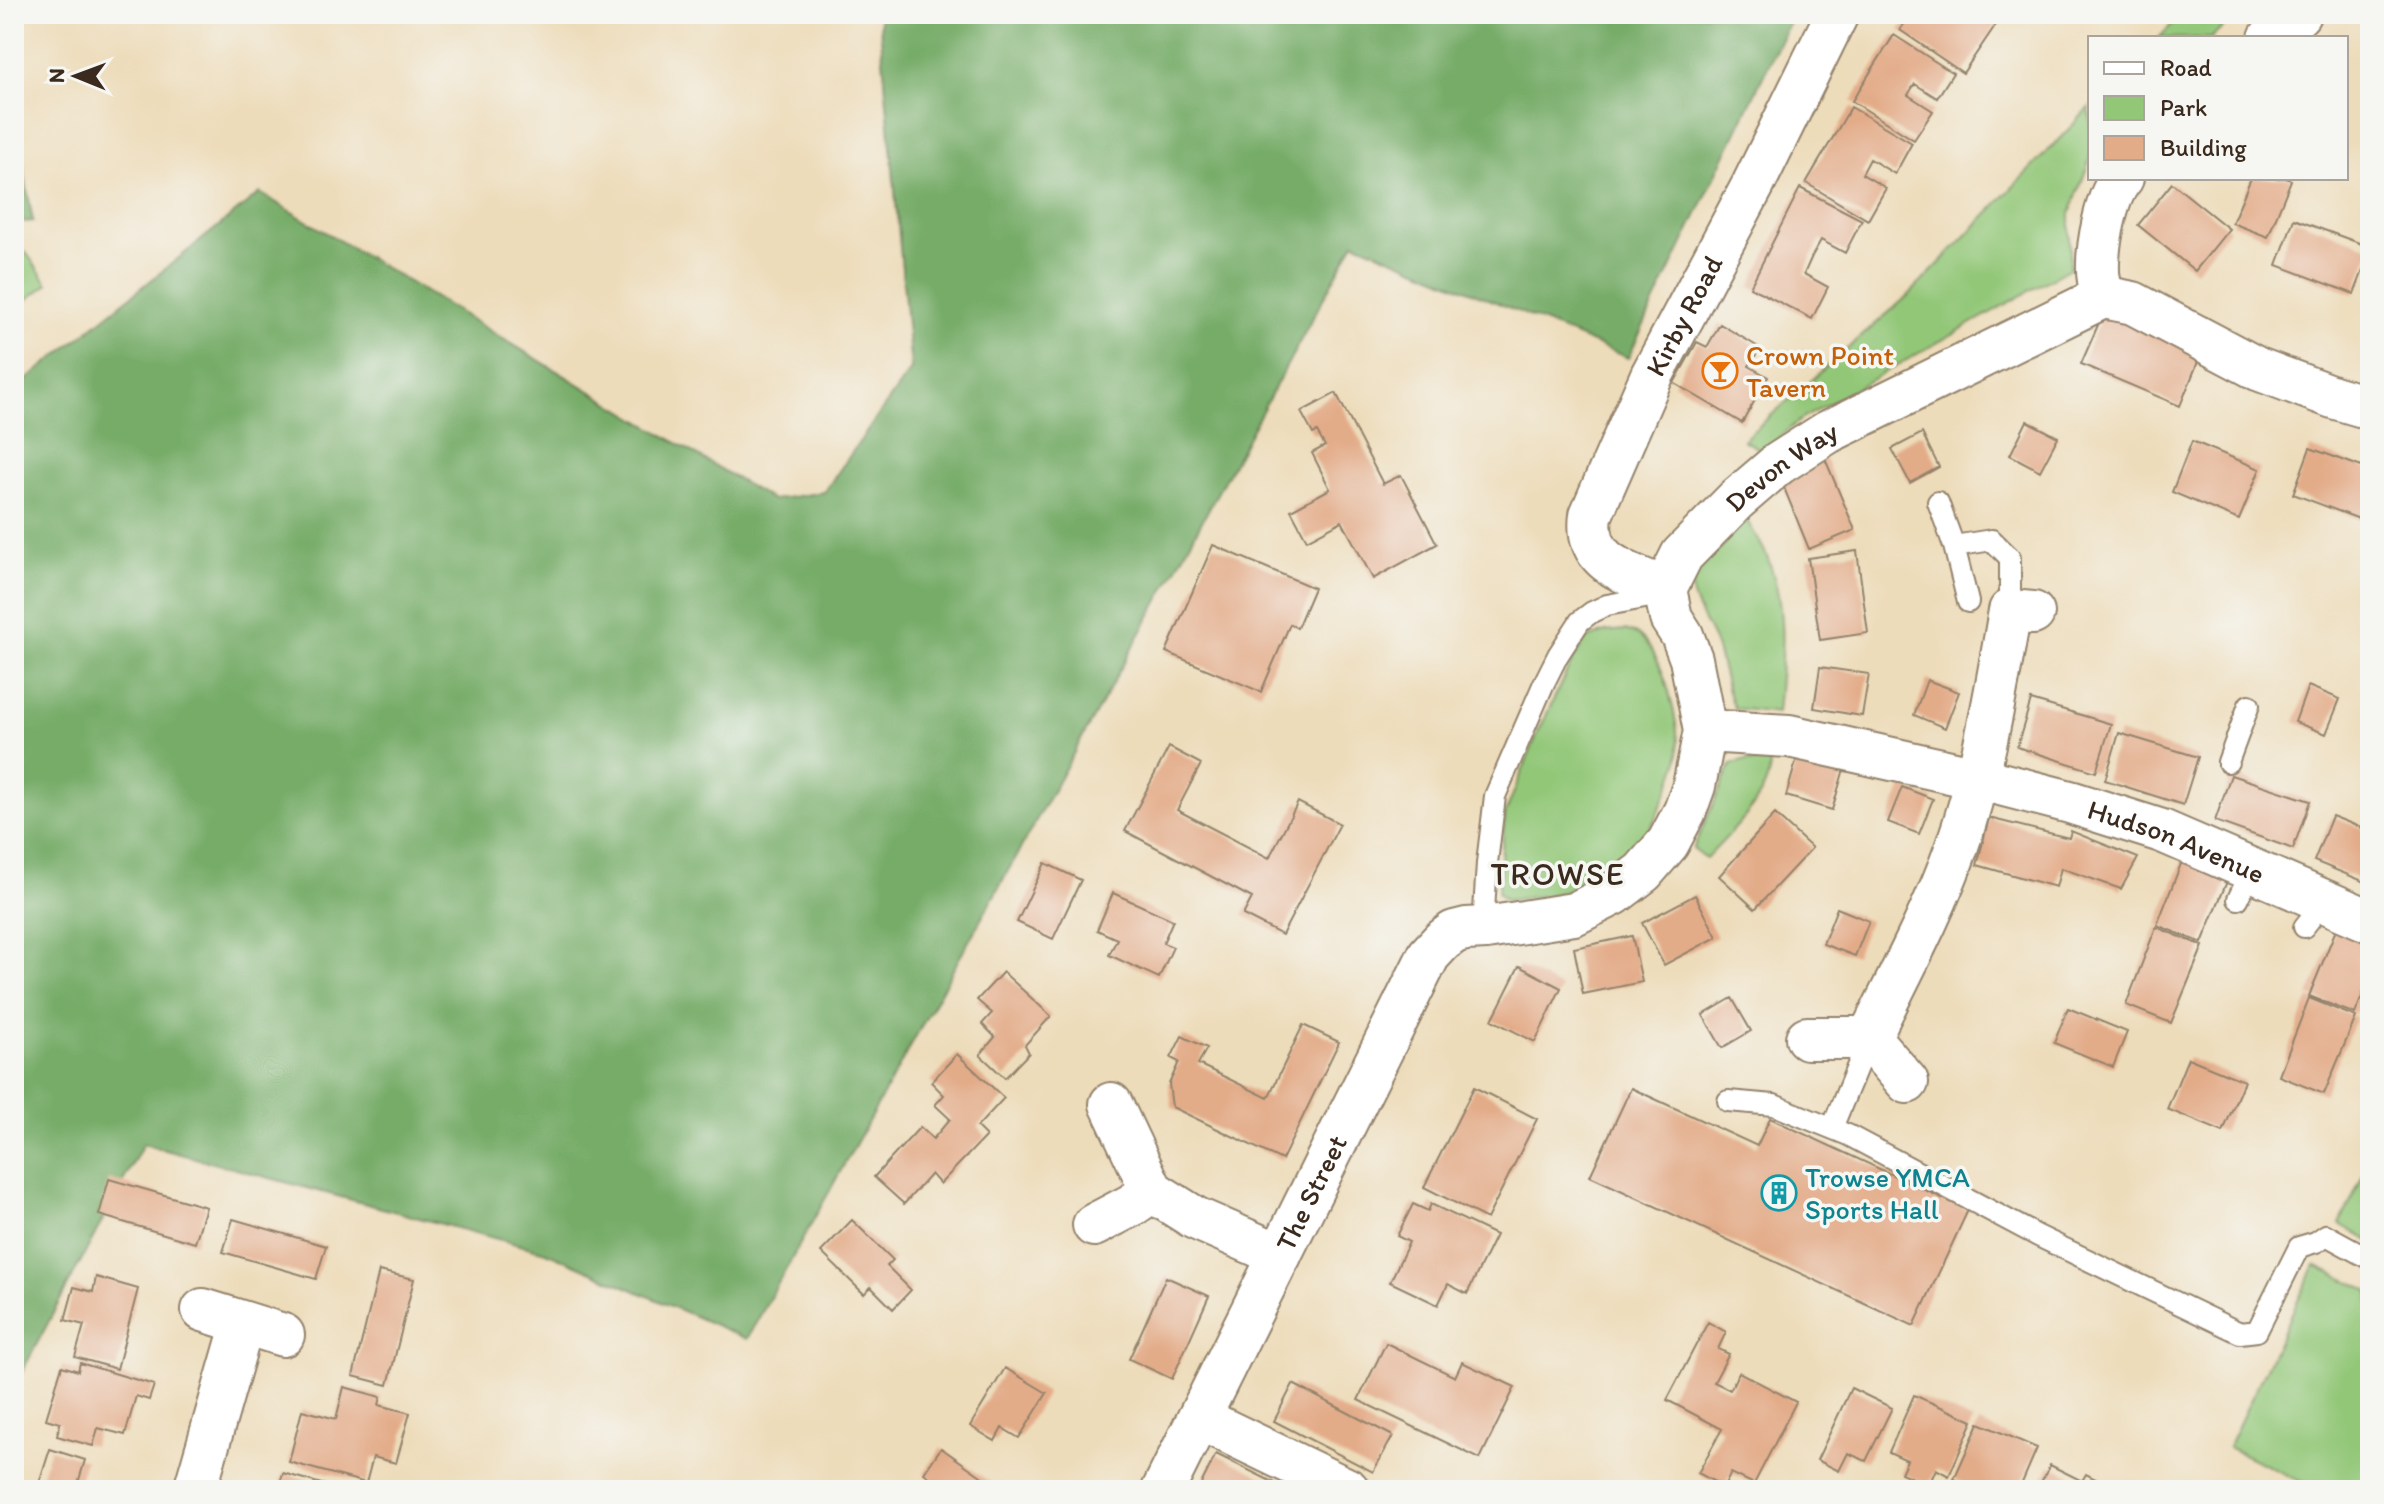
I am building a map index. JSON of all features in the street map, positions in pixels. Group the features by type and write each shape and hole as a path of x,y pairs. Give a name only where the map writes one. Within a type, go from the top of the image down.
{"street":[{"name":"Kirby Road","path":"1665,591 1614,567 1600,556 1590,536 1591,515 1652,375 1753,185 1837,14"},
{"path":"2272,36 2299,14"},
{"path":"2120,180 2115,186 2102,230 2098,271 2103,297 2133,303 2258,369 2370,408"},
{"name":"Devon Way","path":"1665,591 1682,555 1736,500 1778,464 1828,432 2103,297"},
{"path":"1665,591 1671,618 1682,635 1691,659 1705,731"},
{"path":"1869,1038 1928,918 1956,849 2021,612"},
{"name":"Hudson Avenue","path":"1705,731 1789,736 1977,778 2162,831 2196,833 2245,884 2314,914 2370,921"},
{"name":"The Street","path":"1163,1490 1429,955 1454,932 1574,914 1614,894 1643,872 1668,843 1685,811 1694,786 1705,731"},
{"path":"1807,1038 1869,1038 1907,1082"},
{"path":"1111,1104 1152,1191 1195,1218 1280,1255"},
{"path":"1094,1225 1152,1191"},
{"path":"203,1310 283,1335"},
{"path":"195,1490 243,1323"},
{"path":"1199,1418 1348,1490"}],"lane":[{"path":"1938,502 1954,546 1968,602"},
{"path":"1954,546 1992,540 2010,558 2021,612"},
{"path":"1486,928 1487,863 1495,796 1558,655 1580,621 1592,612 1607,605 1665,591"},
{"path":"2228,762 2249,705"},
{"path":"1832,1128 1869,1038"},
{"path":"1728,1101 1774,1105 1832,1128 2038,1236 2240,1333 2257,1331 2299,1247 2326,1235 2370,1259"}],"green space":[{"path":"879,14 1793,14 1628,358 1354,242 1164,591 747,1339 546,1252 143,1144 14,1387 14,390 260,193 772,500 824,492 911,369"},
{"path":"2182,14 2238,14 2213,36 2161,36"},
{"path":"2088,109 2088,164 2070,214 2070,268 1800,420 1763,451 1743,440 1910,294"},
{"path":"14,117 33,221 14,223"},
{"path":"25,251 48,284 14,309 14,255"},
{"path":"1746,519 1765,552 1777,591 1782,631 1777,713 1734,708 1714,641 1693,596 1697,572"},
{"path":"1625,630 1639,636 1650,648 1664,677 1674,712 1678,759 1660,808 1640,847 1606,875 1575,889 1505,900 1498,893 1505,814 1537,735 1585,640 1605,632"},
{"path":"1742,761 1770,762 1763,789 1747,815 1706,859 1693,849 1731,765"},
{"path":"2370,1160 2370,1241 2340,1224"},
{"path":"2315,1265 2370,1291 2370,1490 2318,1490 2228,1447"}],"building":[{"path":"1911,14 2003,14 1963,73 1900,30"},
{"path":"1894,35 1953,73 1937,98 1915,84 1908,95 1933,111 1914,140 1852,101"},
{"path":"1851,107 1912,143 1895,174 1870,159 1862,174 1886,188 1868,220 1806,183"},
{"path":"2250,180 2291,180 2268,237 2232,223"},
{"path":"2172,183 2229,229 2195,271 2138,225"},
{"path":"1800,188 1862,220 1845,253 1821,240 1812,256 1804,274 1828,287 1812,319 1750,287"},
{"path":"2294,219 2370,247 2354,294 2277,265"},
{"path":"2104,311 2202,352 2180,406 2081,364"},
{"name":"Crown Point Tavern","path":"1720,324 1760,348 1749,366 1768,377 1742,423 1674,383 1697,342 1707,347"},
{"path":"1336,393 1383,484 1401,475 1437,544 1373,579 1342,521 1307,540 1291,510 1330,489 1312,453 1325,446 1317,432 1313,434 1301,412"},
{"path":"2027,421 2058,437 2040,471 2010,455"},
{"path":"1922,433 1939,467 1910,483 1892,449"},
{"path":"2192,441 2260,469 2239,520 2172,492"},
{"path":"2310,448 2370,470 2370,523 2293,494"},
{"path":"1823,454 1855,530 1809,549 1778,473"},
{"path":"1213,545 1314,588 1297,628 1290,624 1261,692 1166,652"},
{"path":"1857,551 1868,633 1820,640 1808,558"},
{"path":"1820,667 1869,674 1862,716 1814,708"},
{"path":"1927,680 1959,692 1945,728 1914,715"},
{"path":"2308,686 2340,699 2326,734 2295,722"},
{"path":"2031,700 2111,724 2096,772 2017,747"},
{"path":"2119,733 2198,757 2183,805 2105,780"},
{"path":"1169,747 1201,764 1177,810 1269,858 1298,802 1340,824 1282,935 1243,915 1252,898 1125,831"},
{"path":"1798,755 1844,769 1832,810 1786,796"},
{"path":"2231,775 2310,801 2293,849 2215,821"},
{"path":"1902,787 1933,799 1919,834 1888,822"},
{"path":"1775,814 1812,848 1755,909 1719,876"},
{"path":"2332,816 2370,831 2370,884 2314,861"},
{"path":"1989,818 2069,838 2071,831 2138,858 2121,889 2061,868 2056,887 1977,865"},
{"path":"2186,851 2232,869 2202,943 2157,925"},
{"path":"1045,863 1081,880 1053,939 1017,922"},
{"path":"1113,893 1173,920 1163,943 1173,947 1159,978 1109,955 1117,939 1097,930"},
{"path":"1695,895 1717,937 1664,965 1642,923"},
{"path":"1837,908 1869,921 1855,956 1823,944"},
{"path":"2339,922 2370,935 2370,976 2355,1014 2309,996"},
{"path":"2156,927 2203,946 2171,1023 2126,1005"},
{"path":"1632,936 1642,982 1583,994 1574,948"},
{"path":"1519,966 1561,988 1535,1042 1492,1020"},
{"path":"1003,972 1051,1016 1025,1045 1029,1053 1005,1078 980,1055 995,1037 982,1024 992,1013 977,1000"},
{"path":"1732,998 1751,1031 1722,1048 1703,1015"},
{"path":"2309,998 2356,1017 2324,1094 2279,1076"},
{"path":"2068,1008 2127,1032 2113,1067 2054,1043"},
{"path":"1303,1025 1339,1042 1282,1160 1172,1107 1169,1084 1179,1062 1171,1058 1182,1036 1207,1048 1198,1064 1268,1098"},
{"path":"957,1054 1004,1098 977,1127 986,1136 940,1184 931,1174 904,1204 874,1177 920,1127 933,1139 950,1119 935,1105 944,1095 931,1082"},
{"path":"2188,1058 2244,1081 2223,1132 2167,1109"},
{"path":"1474,1087 1537,1119 1487,1219 1424,1187"},
{"name":"Trowse YMCA Sports Hall","path":"1631,1088 1757,1146 1770,1118 1968,1210 1914,1326 1590,1176"},
{"path":"109,1179 206,1207 195,1243 99,1215"},
{"path":"1413,1204 1428,1211 1431,1204 1496,1235 1467,1294 1448,1284 1438,1305 1390,1282 1409,1242 1397,1236"},
{"path":"233,1219 326,1246 316,1279 223,1252"},
{"path":"852,1220 893,1260 887,1266 911,1290 893,1309 871,1287 864,1294 821,1252"},
{"path":"379,1271 414,1279 388,1385 353,1376"},
{"path":"96,1277 138,1289 117,1369 75,1357 84,1325 65,1320 74,1287 93,1292"},
{"path":"1166,1277 1209,1296 1172,1379 1129,1359"},
{"path":"1708,1322 1726,1332 1718,1349 1729,1354 1714,1382 1730,1390 1739,1372 1796,1402 1754,1484 1731,1473 1724,1487 1698,1473 1722,1429 1667,1400"},
{"path":"1386,1343 1455,1377 1462,1362 1515,1387 1480,1459 1358,1400"},
{"path":"80,1363 154,1385 149,1400 136,1396 125,1435 98,1428 93,1446 57,1436 60,1423 46,1419 62,1366 78,1371"},
{"path":"1005,1368 1047,1393 1019,1438 1002,1428 995,1441 970,1426"},
{"path":"1293,1384 1393,1436 1373,1472 1274,1421"},
{"path":"344,1387 381,1397 379,1405 410,1413 396,1463 373,1457 366,1483 289,1462 302,1410 336,1419"},
{"path":"1851,1388 1892,1408 1866,1461 1848,1453 1839,1471 1817,1460"},
{"path":"1914,1395 1973,1421 1949,1476 1936,1469 1929,1485 1901,1473 1907,1460 1889,1452"},
{"path":"1979,1423 2037,1448 2019,1490 1970,1490 1971,1487 1954,1479"},
{"path":"941,1448 1001,1490 948,1490 924,1473"},
{"path":"50,1449 85,1460 76,1490 37,1490"},
{"path":"1216,1454 1289,1490 1198,1490"},
{"path":"2050,1465 2082,1481 2086,1474 2117,1490 2037,1490"},
{"path":"283,1473 339,1489 339,1490 278,1490"}],"place":[{"name":"Crown Point Tavern","path":"1720,371"},
{"name":"Trowse YMCA Sports Hall","path":"1779,1193"}],"district":[{"name":"TROWSE","path":"1558,874"}]}
